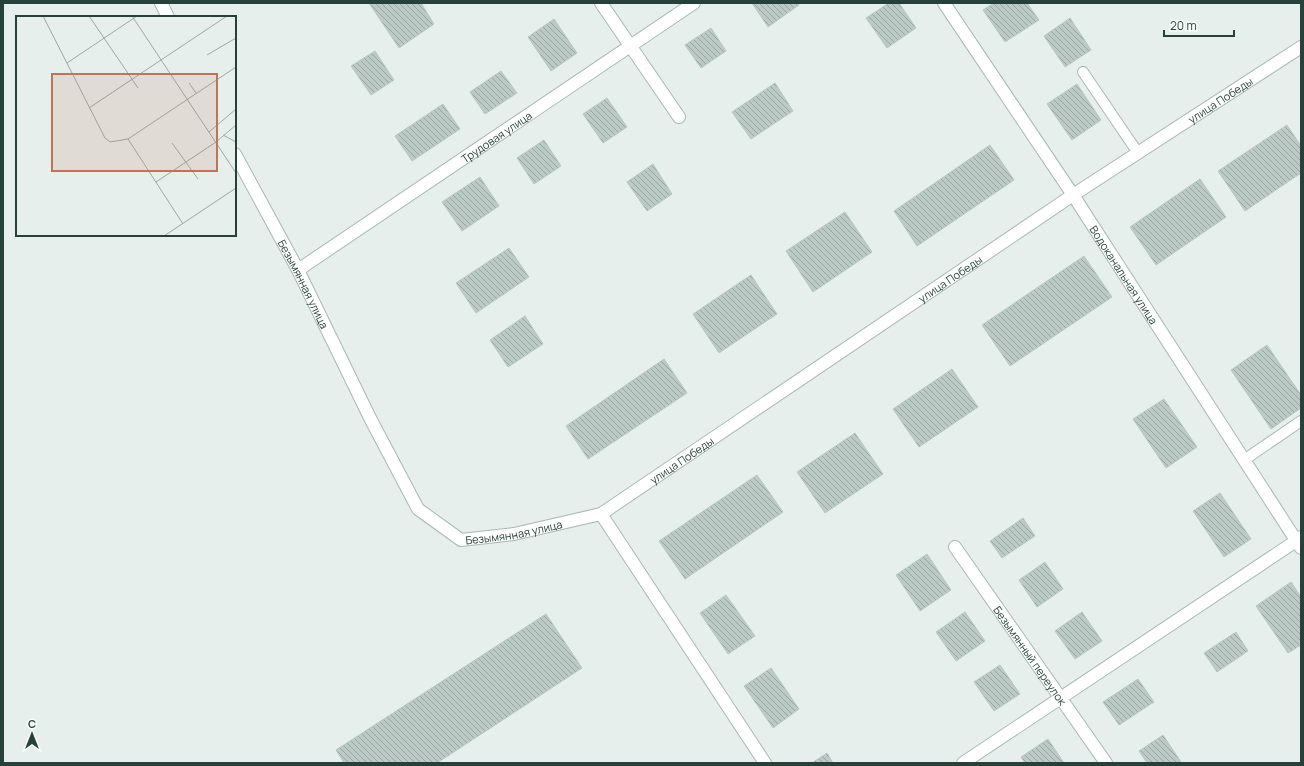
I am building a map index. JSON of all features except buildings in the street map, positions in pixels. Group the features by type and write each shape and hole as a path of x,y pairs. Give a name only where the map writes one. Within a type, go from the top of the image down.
{"street":[{"path":"161,3 168,16"},
{"path":"601,3 679,117"},
{"name":"Трудовая улица","path":"298,270 694,3"},
{"name":"Водоканальная улица","path":"944,3 1073,195 1244,460 1300,542"},
{"name":"улица Победы","path":"601,514 1073,195 1301,47"},
{"name":"Безымянная улица","path":"236,156 298,270 370,418 418,509 461,540 514,534 601,514"},
{"path":"601,514 765,763"},
{"path":"963,763 1300,542"},
{"name":"Безымянный переулок","path":"955,547 1106,763"}],"lane":[{"path":"1083,72 1138,153"},
{"path":"1244,460 1301,421"}]}
